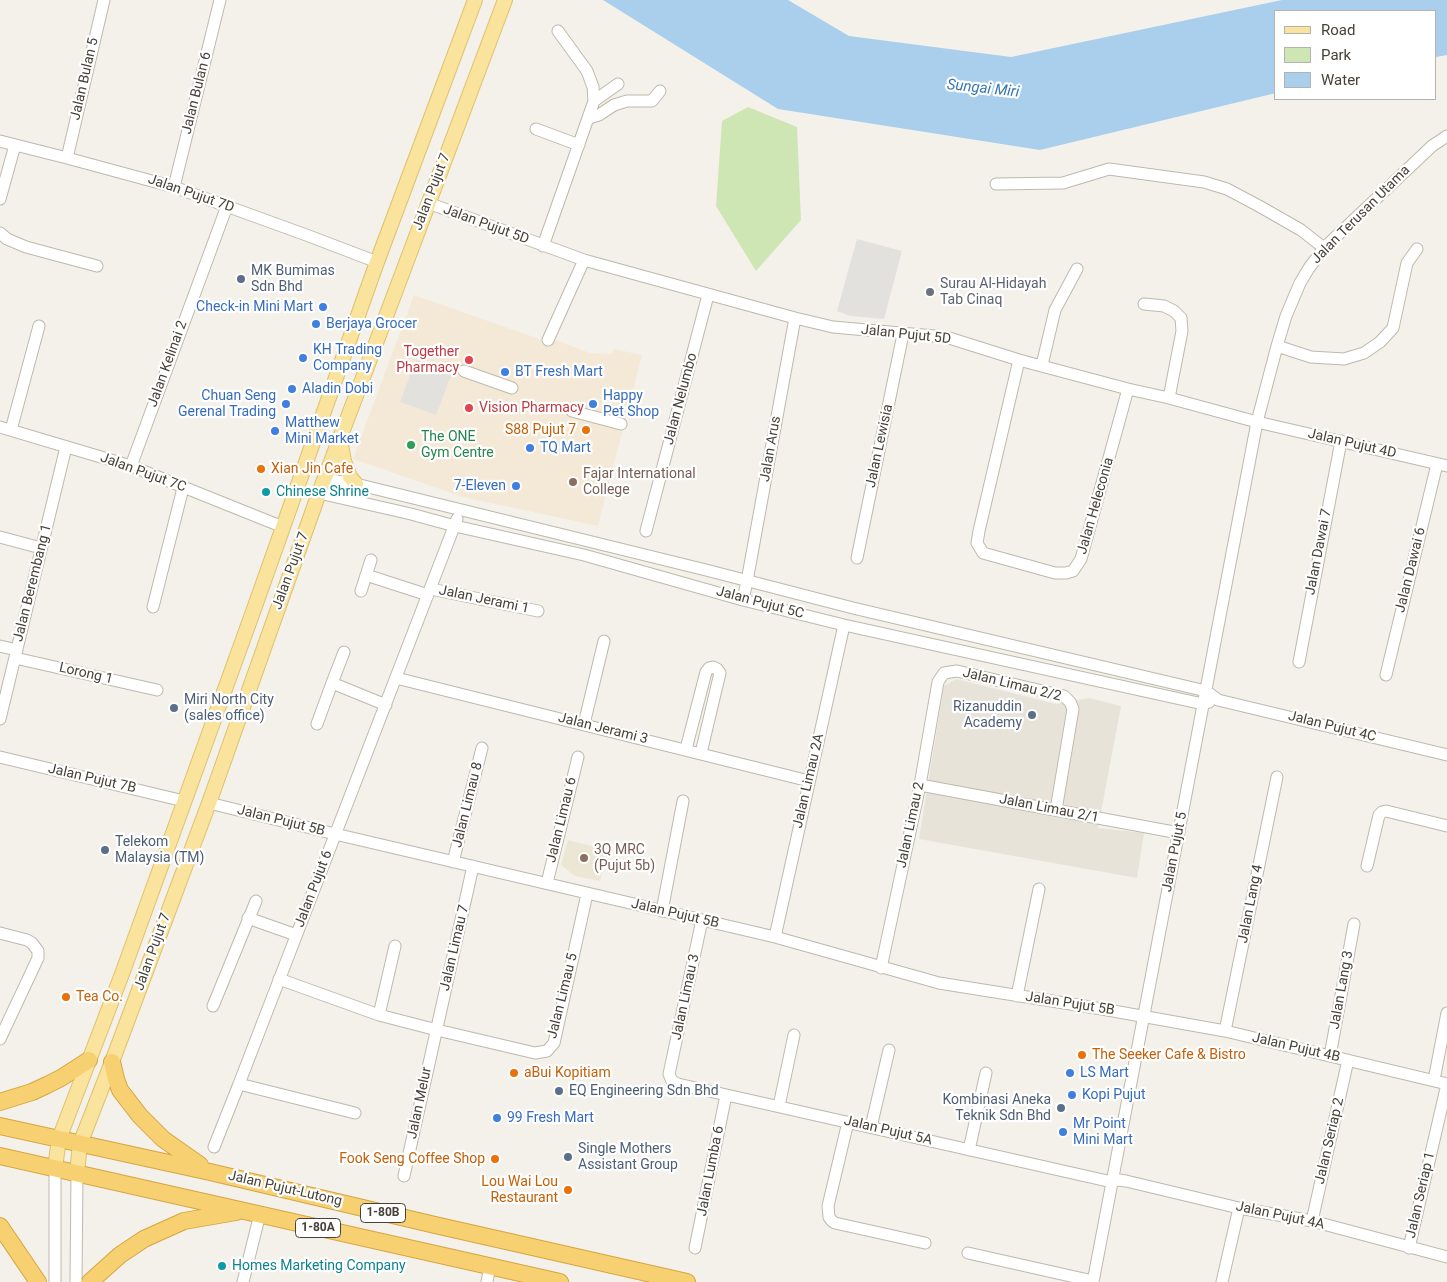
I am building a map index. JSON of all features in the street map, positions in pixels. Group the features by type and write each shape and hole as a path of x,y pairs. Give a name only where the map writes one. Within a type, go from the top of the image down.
{"highway":[{"path":"0,1102 47,1085 89,1060"},
{"path":"112,1062 120,1090 140,1116 176,1149 210,1172"},
{"name":"Jalan Pujut-Lutong","path":"0,1126 210,1172 687,1282"},
{"name":"1-80A","path":"0,1156 253,1213 488,1274 560,1282"},
{"path":"90,1282 130,1248 169,1227 199,1218 253,1213"},
{"path":"0,1226 38,1282"}],"main road":[{"name":"Jalan Pujut 7","path":"55,1168 59,1139 122,974 377,262 475,0"},
{"name":"Jalan Pujut 7","path":"77,1173 80,1144 209,803 321,487 505,0"},
{"path":"340,439 344,461 350,477 356,484"},
{"path":"254,609 270,583 302,492 305,489 321,487"}],"street":[{"name":"Jalan Bulan 5","path":"67,158 104,0"},
{"name":"Jalan Bulan 6","path":"174,187 220,0"},
{"name":"Jalan Pujut 5D","path":"543,246 594,101 593,87 587,71 558,31"},
{"path":"594,101 618,84"},
{"path":"589,118 614,105 627,101 652,101 660,91"},
{"path":"536,129 579,145"},
{"name":"Jalan Terusan Utama","path":"1257,422 1286,316 1300,283 1309,268 1324,248 1432,146 1447,136"},
{"name":"Jalan Pujut 7D","path":"0,141 174,187 377,262"},
{"path":"0,199 15,145"},
{"path":"996,184 1063,183 1109,169 1204,182 1227,189 1259,206 1301,230 1324,248"},
{"name":"Jalan Pujut 5D","path":"428,203 584,260 795,318 833,327 946,337 1019,360 1257,422"},
{"name":"Jalan Kelinai 2","path":"131,466 227,206"},
{"path":"0,233 7,239 26,247 97,266"},
{"path":"1277,346 1311,356 1344,359 1364,353 1380,342 1393,328 1407,263 1417,249"},
{"path":"548,340 584,260"},
{"path":"1042,365 1055,310 1077,269"},
{"name":"Jalan Nelumbo","path":"646,532 708,295"},
{"path":"1144,304 1164,306 1174,311 1181,318 1182,330 1169,398"},
{"name":"Jalan Arus","path":"743,600 795,318"},
{"path":"6,429 39,326"},
{"name":"Jalan Lewisia","path":"857,558 903,334"},
{"name":"Jalan Heleconia","path":"1019,360 981,522 978,543 983,553 1055,573 1066,574 1073,571 1081,560 1128,389"},
{"path":"464,371 512,388"},
{"path":"572,411 621,424"},
{"name":"Jalan Pujut 4D","path":"1257,422 1442,465"},
{"name":"Jalan Pujut 5","path":"1093,1281 1257,422"},
{"name":"Jalan Pujut 7C","path":"6,429 131,466 283,527"},
{"name":"Jalan Dawai 7","path":"1299,662 1340,441"},
{"name":"Jalan Berembang 1","path":"0,719 66,447"},
{"name":"Jalan Dawai 6","path":"1386,675 1442,465"},
{"name":"Jalan Pujut 5C","path":"321,487 329,480 356,484 853,608 1206,691"},
{"name":"Jalan Pujut 5C","path":"321,487 455,526 584,555 743,600 844,625 1203,704"},
{"path":"153,607 183,488"},
{"path":"412,514 414,499"},
{"name":"Jalan Pujut 6","path":"214,1147 430,592 460,510"},
{"path":"0,537 42,548"},
{"path":"584,555 588,541"},
{"path":"361,592 371,560"},
{"name":"Jalan Jerami 1","path":"366,575 430,592 538,611"},
{"name":"Jalan Limau 2A","path":"775,938 844,625"},
{"path":"584,724 604,640"},
{"name":"Lorong 1","path":"0,646 16,654 158,690"},
{"path":"317,724 344,652"},
{"path":"686,749 706,672 710,668 717,669 720,673 701,754"},
{"name":"Jalan Limau 2/2","path":"938,682 944,673 957,671 1064,696 1070,702 1073,709 1056,810"},
{"name":"Jalan Jerami 3","path":"396,678 810,781"},
{"name":"Jalan Limau 2","path":"881,968 920,785 938,682"},
{"path":"332,683 386,705"},
{"path":"1206,691 1218,700"},
{"path":"1203,704 1218,700"},
{"name":"Jalan Pujut 4C","path":"1218,700 1447,755"},
{"name":"Jalan Limau 8","path":"453,862 482,748"},
{"name":"Jalan Pujut 7B","path":"0,757 184,801"},
{"name":"Jalan Limau 6","path":"547,883 578,757"},
{"name":"Jalan Lang 4","path":"1225,1031 1277,777"},
{"name":"Jalan Limau 2/1","path":"920,785 1179,833"},
{"path":"662,911 683,801"},
{"name":"Jalan Pujut 5B","path":"209,803 702,920 939,983 1144,1016"},
{"path":"1367,866 1379,815 1382,812 1386,811 1447,826"},
{"name":"Jalan Limau 7","path":"437,1030 473,866"},
{"path":"1017,996 1039,889"},
{"name":"Jalan Limau 5","path":"279,980 378,1015 535,1053 547,1052 554,1043 587,894"},
{"path":"213,1006 256,901"},
{"path":"248,918 296,935"},
{"name":"Jalan Limau 3","path":"669,1074 702,920"},
{"name":"Jalan Lang 3","path":"1330,1056 1354,924"},
{"path":"0,933 27,940 36,946 38,951 38,958 0,1039"},
{"path":"378,1015 396,946"},
{"path":"1434,1080 1447,1013"},
{"name":"Jalan Pujut 4B","path":"1144,1016 1225,1031 1447,1084"},
{"name":"Jalan Melur","path":"404,1176 437,1030"},
{"path":"779,1106 794,1035"},
{"path":"871,1127 889,1050"},
{"name":"Jalan Seriap 2","path":"1312,1221 1348,1060"},
{"path":"969,1150 986,1073"},
{"name":"Jalan Pujut 5A","path":"669,1074 672,1081 678,1084 1112,1182"},
{"path":"238,1084 355,1113"},
{"name":"Jalan Seriap 1","path":"1409,1248 1447,1084"},
{"name":"Jalan Lumba 6","path":"695,1248 726,1095"},
{"path":"848,1122 828,1206 829,1217 835,1223 925,1243"},
{"path":"55,1168 55,1282"},
{"path":"76,1282 77,1173"},
{"name":"Jalan Pujut 4A","path":"1112,1182 1126,1181 1238,1208 1312,1221 1447,1257"},
{"path":"1222,1282 1238,1208"},
{"path":"243,1282 253,1213"},
{"path":"968,1252 1093,1281"}],"shaded area":[{"path":"857,239 902,251 884,319 850,316 837,311"},
{"path":"414,295 548,342 553,339 590,353 612,354 614,349 642,355 598,526 463,497 353,459"},
{"path":"416,360 452,373 436,415 400,402"},
{"path":"956,679 1056,704 1089,698 1121,706 1098,828 1144,833 1137,878 919,839 944,686"},
{"name":"3Q MRC (Pujut 5b)","path":"568,840 607,850 600,881 575,876 561,865"}],"green space":[{"path":"748,107 797,127 801,220 756,271 716,206 722,121"}],"water":[{"name":"Sungai Miri","path":"603,0 788,0 849,36 1011,57 1282,0 1447,0 1447,55 1437,57 1437,10 1274,10 1274,93 1040,150 778,109"}],"place":[{"name":"MK Bumimas Sdn Bhd","path":"241,279"},
{"name":"Surau Al-Hidayah Tab Cinaq","path":"930,292"},
{"name":"Check-in Mini Mart","path":"323,307"},
{"name":"Berjaya Grocer","path":"316,324"},
{"name":"KH Trading Company","path":"303,358"},
{"name":"Together Pharmacy","path":"469,360"},
{"name":"BT Fresh Mart","path":"505,372"},
{"name":"Aladin Dobi","path":"292,389"},
{"name":"Chuan Seng Gerenal Trading","path":"286,404"},
{"name":"Happy Pet Shop","path":"593,404"},
{"name":"Vision Pharmacy","path":"469,408"},
{"name":"S88 Pujut 7","path":"586,430"},
{"name":"Matthew Mini Market","path":"275,431"},
{"name":"The ONE Gym Centre","path":"411,445"},
{"name":"TQ Mart","path":"530,448"},
{"name":"Xian Jin Cafe","path":"261,469"},
{"name":"Fajar International College","path":"573,482"},
{"name":"7-Eleven","path":"516,486"},
{"name":"Chinese Shrine","path":"266,492"},
{"name":"Miri North City (sales office)","path":"174,708"},
{"name":"Rizanuddin Academy","path":"1032,715"},
{"name":"Telekom Malaysia (TM)","path":"105,850"},
{"name":"3Q MRC (Pujut 5b)","path":"584,858"},
{"name":"Tea Co.","path":"66,997"},
{"name":"The Seeker Cafe & Bistro","path":"1082,1055"},
{"name":"aBui Kopitiam","path":"514,1073"},
{"name":"LS Mart","path":"1070,1073"},
{"name":"EQ Engineering Sdn Bhd","path":"559,1091"},
{"name":"Kopi Pujut","path":"1072,1095"},
{"name":"Kombinasi Aneka Teknik Sdn Bhd","path":"1061,1108"},
{"name":"99 Fresh Mart","path":"497,1118"},
{"name":"Mr Point Mini Mart","path":"1063,1132"},
{"name":"Single Mothers Assistant Group","path":"568,1157"},
{"name":"Fook Seng Coffee Shop","path":"495,1159"},
{"name":"Lou Wai Lou Restaurant","path":"568,1190"},
{"name":"Homes Marketing Company","path":"222,1266"}]}
